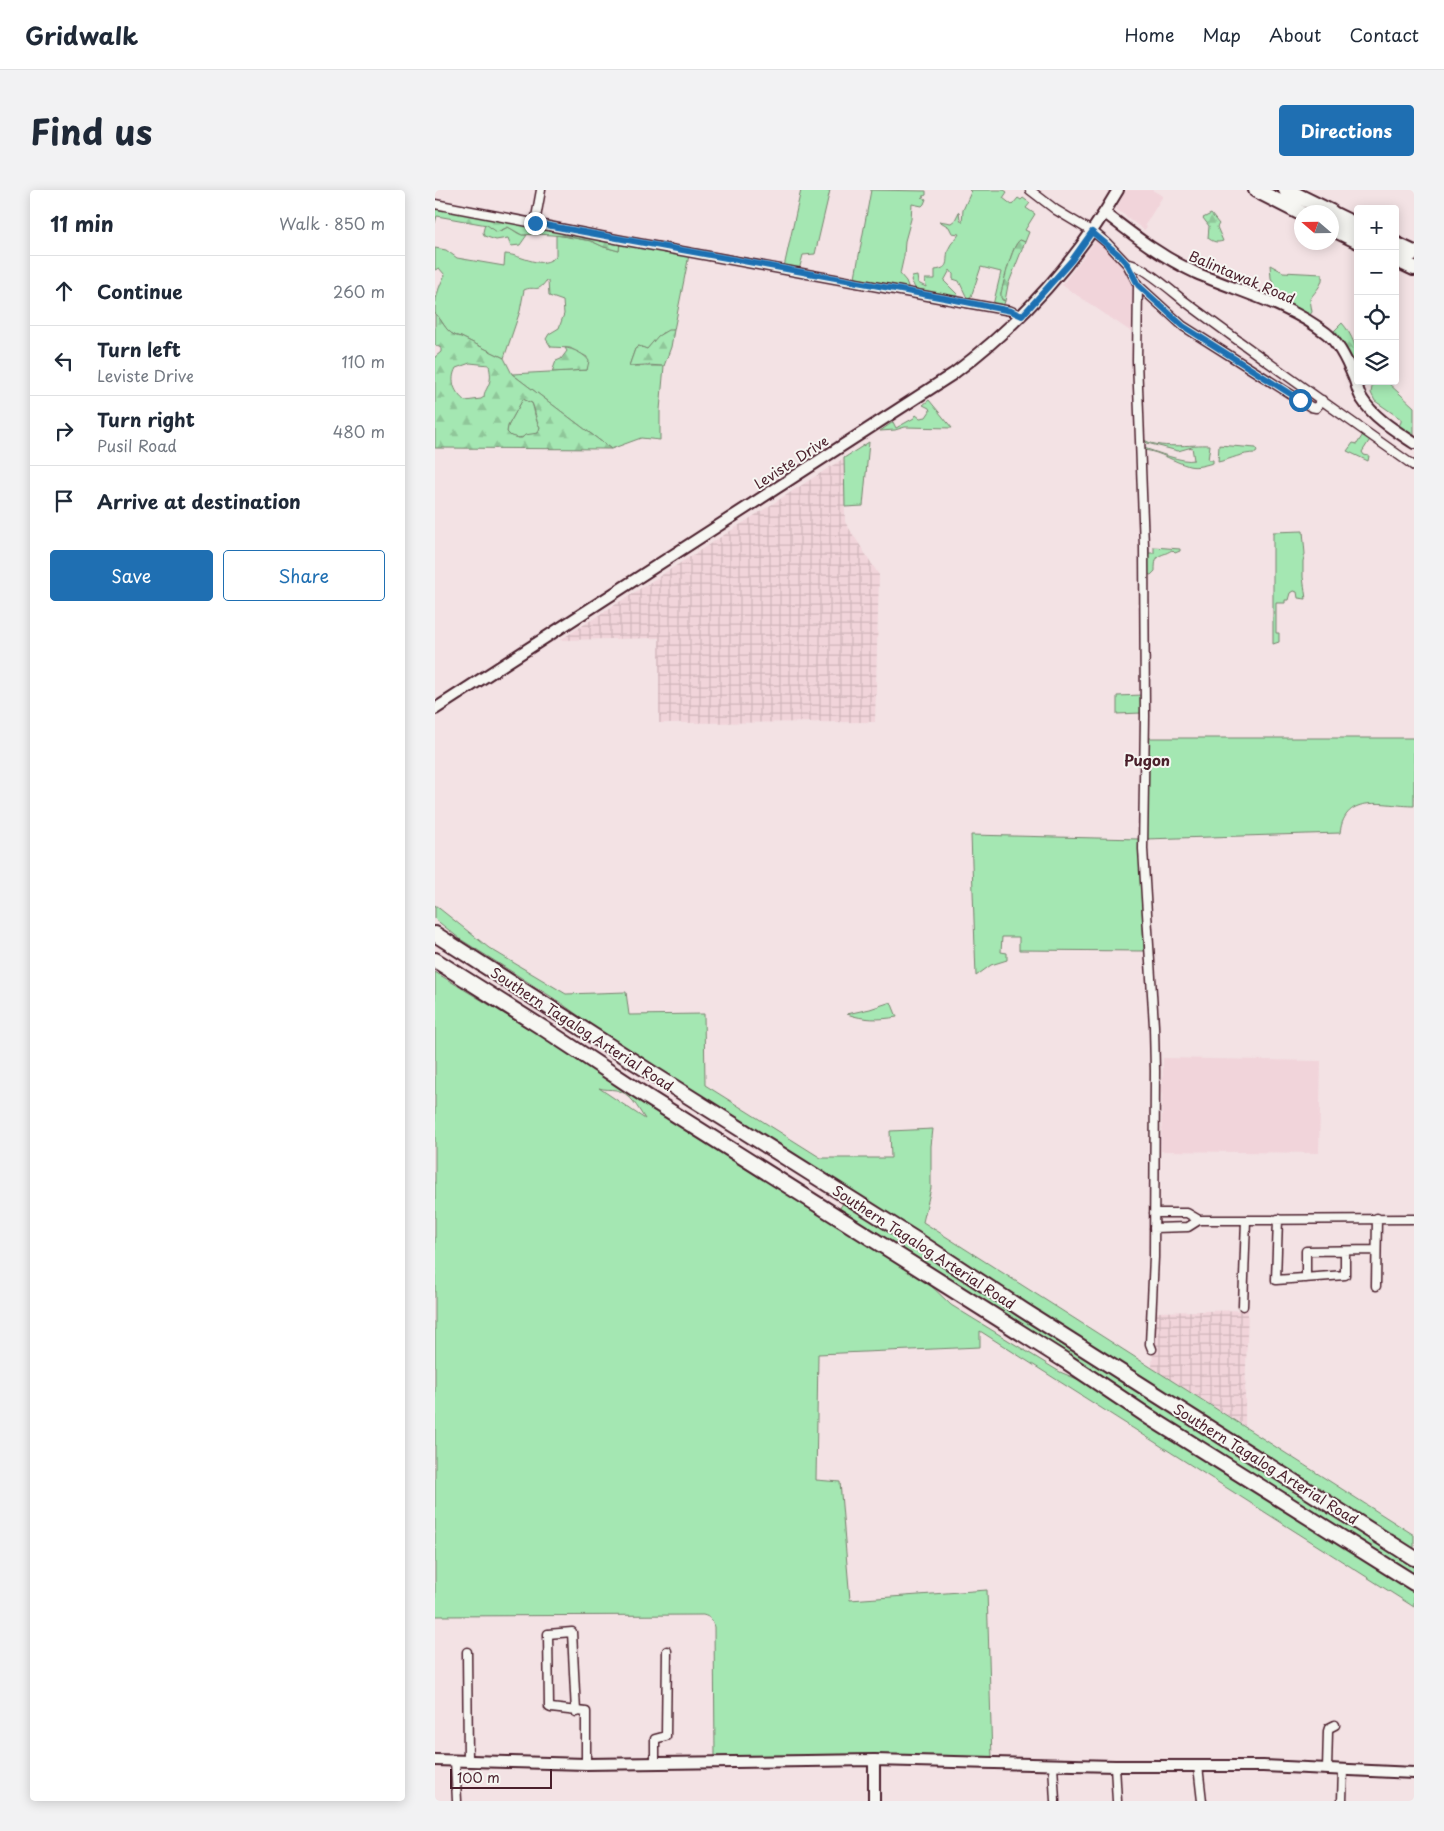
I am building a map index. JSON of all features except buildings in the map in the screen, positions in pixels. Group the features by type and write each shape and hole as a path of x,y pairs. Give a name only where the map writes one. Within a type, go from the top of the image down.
{"highway":[{"path":"1256,190 1294,209"},
{"path":"1286,190 1315,205"},
{"path":"1339,217 1354,224"},
{"path":"1339,232 1354,239"},
{"path":"1399,248 1413,262"},
{"path":"1399,260 1413,262"},
{"path":"435,923 526,992"},
{"name":"Southern Tagalog Arterial Road","path":"435,934 1414,1557"},
{"name":"Southern Tagalog Arterial Road","path":"435,960 646,1096 1064,1360 1149,1417 1414,1583"},
{"path":"435,967 489,995"}],"street":[{"path":"535,223 541,190"},
{"path":"1031,190 1056,210 1107,243 1127,264 1138,285 1192,333 1311,407 1316,408 1322,400"},
{"name":"Leviste Drive","path":"435,710 953,374 980,354 1022,316 1072,260 1105,213 1118,190"},
{"path":"435,204 966,302 1011,311 1022,316"},
{"name":"Balintawak Road","path":"1105,213 1163,256 1212,279 1283,308 1326,333 1335,343 1348,365 1360,396 1366,405 1385,422 1414,443"},
{"path":"1127,264 1134,264 1155,278 1414,466"},
{"path":"1138,285 1137,360 1144,546 1145,716 1143,849 1154,1026 1154,1228 1149,1344 1152,1349"},
{"path":"1154,1213 1187,1213 1199,1220 1414,1219"},
{"path":"1376,1286 1377,1218"},
{"path":"1278,1219 1276,1280 1345,1275 1345,1250"},
{"path":"1154,1228 1187,1227 1199,1220"},
{"path":"1243,1306 1246,1220"},
{"path":"1306,1278 1306,1251 1376,1250"},
{"path":"576,1712 572,1632 548,1634 550,1708 587,1714 586,1764"},
{"path":"655,1762 655,1739 665,1738 666,1736 667,1651"},
{"path":"467,1652 468,1760"},
{"path":"1327,1769 1327,1730 1335,1725"},
{"path":"435,1760 586,1764 874,1760 1115,1766 1263,1766 1414,1773"},
{"path":"455,1760 457,1801"},
{"path":"874,1760 874,1801"},
{"path":"1053,1765 1055,1801"},
{"path":"1115,1766 1117,1801"},
{"path":"1197,1766 1201,1801"},
{"path":"1342,1801 1343,1770"}],"shaded area":[{"path":"1126,190 1152,190 1163,196 1145,225 1147,227 1144,230 1116,209"},
{"path":"1096,240 1117,256 1133,279 1133,333 1062,285"},
{"path":"844,458 845,522 879,575 875,722 659,723 659,638 560,640"},
{"path":"1163,1058 1321,1061 1319,1153 1161,1151"},
{"path":"1248,1310 1245,1426 1152,1368 1155,1312"}],"green space":[{"path":"801,190 830,190 815,254 803,255 799,270 784,267"},
{"path":"871,190 926,191 926,195 922,197 926,199 922,206 912,204 911,219 905,241 900,274 906,281 909,289 861,281 855,277"},
{"path":"969,190 1004,190 1007,192 1003,198 1012,205 1018,198 1021,200 1023,198 1030,203 1026,208 1035,214 1025,230 1029,232 1025,242 1020,240 1011,256 1001,293 1002,300 1005,301 1003,307 993,305 1001,272 981,267 970,300 959,281 953,279 953,274 950,270 944,281 958,295 957,298 920,292 915,288 911,280 912,277 917,276 918,283 926,287 925,279 935,279 935,270 946,265 950,246 959,234 952,233 949,227 939,221 951,223 959,212 962,222 963,210 971,192"},
{"path":"435,208 620,242 619,251 591,241 566,236 522,235 508,227 497,232 487,225 437,216 435,223"},
{"path":"1211,214 1219,224 1217,227 1223,241 1215,242 1208,238 1209,226 1203,218"},
{"path":"485,224 502,230 508,227 519,234 527,235 520,245 511,246 508,238 496,240 484,236"},
{"path":"556,235 591,241 619,251 620,242 689,255 674,330 662,333 647,349 638,346 635,349 629,366 664,366 660,410 660,440 641,438 611,449 512,374 587,370 587,357 570,348 551,347 546,339 549,334 559,328 564,314 563,301 549,296 548,281 538,288 524,290 520,311 504,358 452,334 435,313 437,294 445,275 439,268 435,270 435,248 446,250 457,258 504,266 505,254 532,261 545,262 556,256"},
{"path":"1020,240 1025,242 1008,285 1005,301 1001,298 1001,293 1011,256"},
{"path":"1270,265 1283,272 1322,274 1321,284 1310,299 1312,312 1307,319 1278,302 1280,297 1271,278"},
{"path":"435,313 452,334 504,358 512,374 611,449 435,448 435,357 441,352 441,348 435,345","holes":["470,363 489,365 490,378 484,397 465,401 458,394 453,378 456,368","523,399 532,403 540,427 538,433 518,438 511,436 507,432 508,426"]},
{"path":"1342,323 1346,327 1354,344 1354,367 1352,368 1331,334"},
{"path":"668,330 674,330 671,347 664,366 629,366 635,349 639,346 647,349 658,336"},
{"path":"565,348 585,356 589,361 587,370 552,372 556,361 561,359 567,351"},
{"path":"1372,385 1390,385 1414,407 1414,436 1399,426 1401,419 1375,401 1371,393"},
{"path":"523,399 532,403 540,427 539,433 517,438 507,432 508,426"},
{"path":"929,400 952,428 905,427 880,431 893,422 896,428 916,415 920,418 926,417 930,411 929,408 923,405"},
{"path":"1364,433 1371,438 1362,452 1364,455 1369,456 1368,461 1347,451 1353,443 1357,444"},
{"path":"1143,439 1157,444 1175,446 1210,445 1208,460 1213,460 1213,463 1195,467 1183,464 1144,450 1144,448 1189,461 1194,460 1192,447 1178,451 1147,443"},
{"path":"869,442 863,506 845,507 844,458"},
{"path":"1219,445 1256,448 1257,451 1256,453 1241,455 1218,462"},
{"path":"1303,531 1305,554 1303,577 1306,599 1298,598 1297,592 1293,591 1290,593 1288,600 1285,600 1285,603 1276,603 1276,633 1279,633 1279,642 1273,644 1273,532"},
{"path":"1146,547 1149,547 1149,553 1154,553 1154,547 1180,549 1180,551 1175,553 1172,550 1159,556 1156,561 1155,571 1151,575 1147,574"},
{"path":"1142,695 1141,713 1117,714 1117,696"},
{"path":"1148,738 1414,738 1414,806 1379,803 1358,806 1350,811 1343,820 1340,833 1145,839"},
{"path":"971,835 1139,839 1144,951 1019,950 1019,937 1002,937 1001,952 1007,953 1007,960 991,965 976,976"},
{"path":"435,905 489,948 566,994 626,992 629,1015 704,1014 705,1085 821,1158 891,1158 890,1131 933,1129 931,1188 923,1222 1414,1535 1414,1549 642,1061 558,1001 460,939 435,919"},
{"path":"435,972 597,1070 922,1277 951,1305 1060,1372 1094,1386 1414,1588 1414,1607 980,1331 980,1347 818,1354 816,1480 840,1482 850,1600 987,1590 992,1759 715,1758 714,1627 711,1620 707,1617 703,1615 435,1616","holes":["599,1088 616,1090 626,1094 645,1119"]},
{"path":"891,1002 897,1017 872,1019 847,1014 870,1009"},
{"path":"845,1200 1414,1562 1414,1578 838,1211"}],"district":[{"name":"Pugon","path":"1147,759"}],"route":[{"path":"535,223 914,294 966,302 1011,311 1022,316 1072,260 1092,232 1125,261 1138,285 1183,326 1300,400"}]}
